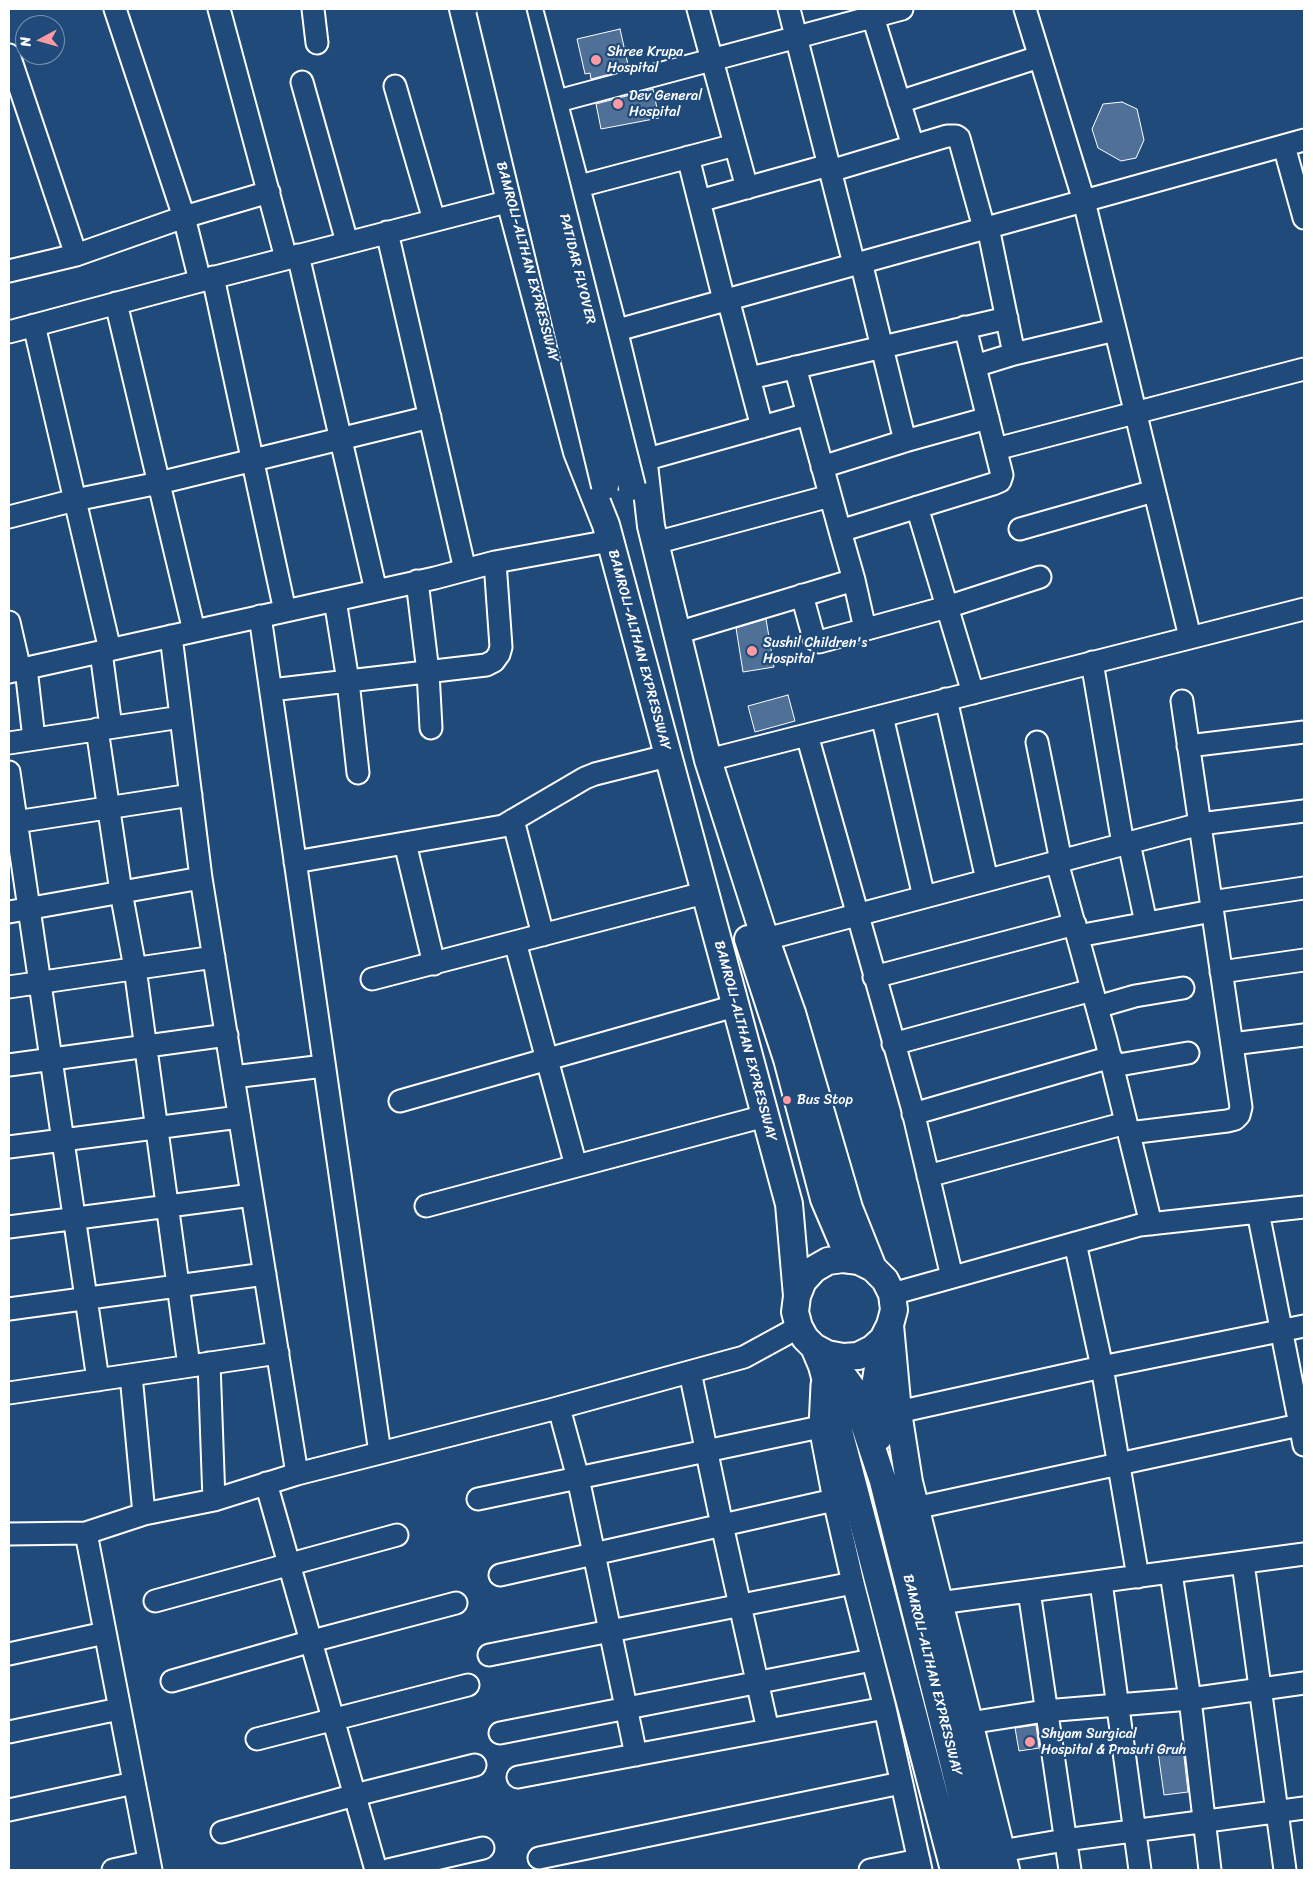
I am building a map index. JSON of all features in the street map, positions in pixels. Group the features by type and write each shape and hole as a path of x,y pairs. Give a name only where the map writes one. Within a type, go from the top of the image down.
{"main road":[{"name":"BAMROLI-ALTHAN EXPRESSWAY","path":"463,9 510,201 577,452 608,533 789,1204 797,1296"},
{"name":"PATIDAR FLYOVER","path":"490,9 605,486 608,533"},
{"name":"PATIDAR FLYOVER","path":"512,9 632,487 653,534"},
{"path":"529,9 614,331 642,448 653,534 708,760 792,1013 848,1208 862,1264"},
{"path":"675,625 670,662 692,758 787,1059 824,1198 862,1264"},
{"path":"633,630 653,660 806,1204 814,1269"},
{"path":"843,1259 862,1264 885,1280 892,1294 894,1310 875,1386 883,1481 852,1388 816,1349 795,1312 797,1296 803,1281 814,1269 828,1261 843,1259"},
{"path":"816,1349 843,1357 858,1356 872,1349 887,1332"},
{"path":"887,1332 909,1482 1004,1861"},
{"path":"816,1349 954,1870"},
{"name":"BAMROLI-ALTHAN EXPRESSWAY","path":"883,1481 980,1870"}],"street":[{"path":"114,9 206,279 252,460 285,611"},
{"path":"219,9 269,192 292,257 340,439 376,591"},
{"path":"313,9 317,43"},
{"path":"698,9 747,188"},
{"path":"789,9 830,168 882,346 904,441"},
{"path":"1025,9 1084,201 1190,637"},
{"path":"490,118 553,103 886,12 899,102 912,146"},
{"path":"9,55 76,256"},
{"path":"899,102 1039,57"},
{"path":"302,82 347,242"},
{"path":"395,86 434,220"},
{"path":"699,201 830,168 952,134 958,138 986,228 1014,354"},
{"path":"614,331 1304,140"},
{"path":"576,187 735,145"},
{"path":"1284,146 1304,218"},
{"path":"688,157 762,427"},
{"path":"9,271 76,256 184,217 269,192"},
{"path":"9,332 347,242 510,201"},
{"path":"387,232 465,570"},
{"path":"116,303 194,631"},
{"path":"750,378 1007,318"},
{"path":"34,325 75,500 105,651 104,728 109,808 121,892 135,968 178,1286 199,1365 214,1500"},
{"path":"840,531 993,484 1000,480 1002,475 996,448 965,327"},
{"path":"975,366 1014,354 1115,330"},
{"path":"795,367 854,580 865,629"},
{"path":"996,448 1136,414 1304,369"},
{"path":"644,460 808,414"},
{"path":"9,517 75,500 159,483 430,417"},
{"path":"822,467 904,441 988,418"},
{"path":"1020,529 1154,492"},
{"path":"653,534 830,496"},
{"path":"917,506 973,693"},
{"path":"18,670 376,591 608,533"},
{"path":"271,690 486,665 494,661 501,647 495,562"},
{"path":"802,595 814,639 819,642 947,607 1040,577"},
{"path":"675,625 802,595 854,580"},
{"path":"417,581 428,672 431,728"},
{"path":"336,600 348,681 358,773"},
{"path":"708,760 1304,609"},
{"path":"260,616 380,1453"},
{"path":"9,622 34,739"},
{"path":"171,636 201,878 297,1474"},
{"path":"1092,662 1126,843 1146,923"},
{"path":"946,699 987,880"},
{"path":"928,1176 1128,1128 1234,1119 1239,1115 1241,1108 1182,701"},
{"path":"882,716 924,897"},
{"path":"9,743 181,717"},
{"path":"1188,746 1304,732"},
{"path":"807,735 913,1114 952,1277"},
{"path":"1037,742 1059,861 1152,1224"},
{"path":"295,862 502,826 585,778 667,756"},
{"path":"9,772 12,823 30,908 98,1380"},
{"path":"12,823 191,795"},
{"path":"766,939 1200,824 1304,811"},
{"path":"513,820 543,935"},
{"path":"405,843 434,964"},
{"path":"9,912 201,878"},
{"path":"874,977 1076,930 1146,923 1304,888"},
{"path":"372,979 704,892"},
{"path":"515,942 576,1166"},
{"path":"9,987 214,957"},
{"path":"1221,972 1304,960"},
{"path":"894,1044 1095,998 1135,996 1183,988"},
{"path":"400,1101 735,1006"},
{"path":"9,1065 226,1035"},
{"path":"1232,1044 1304,1035"},
{"path":"913,1114 1112,1062 1188,1053"},
{"path":"233,1077 324,1066"},
{"path":"9,1148 240,1116"},
{"path":"426,1206 765,1116"},
{"path":"9,1227 252,1195"},
{"path":"892,1294 1140,1225 1304,1207"},
{"path":"915,1508 1118,1464 1303,1431 1258,1212"},
{"path":"1075,1243 1102,1367 1138,1577"},
{"path":"9,1309 265,1274"},
{"path":"898,1412 1102,1367 1304,1326"},
{"path":"9,1534 86,1533 144,1514 214,1500 297,1474 559,1408 744,1357 816,1349 820,1427 834,1500 885,1708 920,1865 870,1870"},
{"path":"9,1393 278,1353"},
{"path":"690,1372 768,1730"},
{"path":"131,1375 144,1514"},
{"path":"559,1408 578,1478 636,1755"},
{"path":"478,1499 820,1427"},
{"path":"266,1483 376,1870"},
{"path":"500,1575 834,1500"},
{"path":"86,1533 150,1866 113,1870"},
{"path":"155,1601 397,1534"},
{"path":"939,1603 1304,1554"},
{"path":"1243,1563 1284,1870"},
{"path":"1171,1573 1190,1699 1210,1870"},
{"path":"1102,1582 1140,1870"},
{"path":"489,1655 853,1583"},
{"path":"1029,1591 1045,1711 1070,1870"},
{"path":"172,1680 312,1640 456,1603"},
{"path":"9,1654 105,1633"},
{"path":"500,1733 872,1660"},
{"path":"969,1723 1045,1711 1190,1699 1304,1683"},
{"path":"257,1739 468,1685"},
{"path":"518,1777 885,1708"},
{"path":"9,1732 120,1709"},
{"path":"222,1832 355,1795 475,1765"},
{"path":"9,1810 134,1783"},
{"path":"539,1858 901,1783"},
{"path":"1004,1861 1065,1840 1304,1808"},
{"path":"388,1870 483,1848"}],"building":[{"path":"620,29 629,69 591,79 590,73 585,74 577,39"},
{"path":"653,89 659,118 601,129 596,104"},
{"path":"1122,102 1137,109 1144,140 1136,158 1121,161 1098,148 1092,129 1103,104"},
{"path":"766,619 774,667 743,672 736,628"},
{"path":"788,695 795,721 755,732 748,706"},
{"path":"1036,1725 1039,1748 1019,1751 1015,1728"},
{"path":"1183,1748 1188,1792 1164,1795 1158,1752"}],"place":[{"name":"Shree Krupa Hospital","path":"596,60"},
{"name":"Dev General Hospital","path":"618,104"},
{"name":"Sushil Children's Hospital","path":"752,651"},
{"name":"Bus Stop","path":"787,1100"},
{"name":"Shyam Surgical Hospital & Prasuti Gruh","path":"1030,1742"}]}
